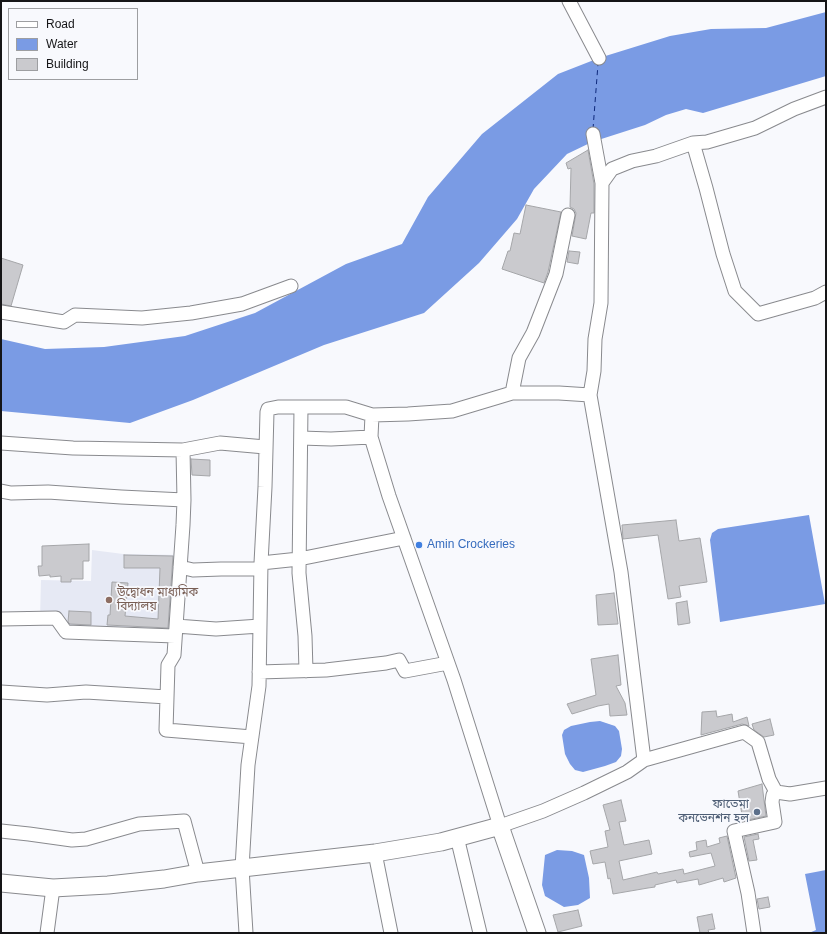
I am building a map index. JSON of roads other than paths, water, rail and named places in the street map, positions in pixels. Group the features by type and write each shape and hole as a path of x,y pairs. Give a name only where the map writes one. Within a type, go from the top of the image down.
{"main road":[{"path":"1,882 53,888 143,881 198,873 375,854 458,838 500,826 537,933"}],"street":[{"path":"569,1 599,58"},
{"path":"602,183 612,169 632,161 656,156 693,142 707,142 755,128 794,108 826,97"},
{"path":"592,134 602,183 601,303 595,339 594,371 590,395 621,572 644,760"},
{"path":"693,142 723,254 735,291 758,314 815,298 826,292"},
{"path":"512,393 519,358 533,333 556,274 568,215"},
{"path":"1,312 64,322 75,315 142,318 191,313 242,304 291,286"},
{"path":"246,933 242,868 248,765 259,686 261,566 265,487 265,447 268,409 278,407 346,408 372,415 408,414 452,411 512,393 590,395"},
{"path":"302,408 299,579 305,636 306,670"},
{"path":"372,415 371,437 404,538 448,663 500,826 543,811 584,793 627,772 644,760 744,732 758,742 768,779 776,792"},
{"path":"301,438 332,439 371,437"},
{"path":"1,443 73,448 183,450 220,443 265,447"},
{"path":"183,450 184,500 180,567 174,655 168,665 166,730 252,737"},
{"path":"1,491 48,492 121,498 184,500"},
{"path":"180,567 193,570 261,566 404,538"},
{"path":"1,619 56,618 66,632 176,631 260,626"},
{"path":"259,672 338,669 399,660 405,671 448,663"},
{"path":"1,692 47,694 86,692 168,697"},
{"path":"776,792 790,794 826,788"},
{"path":"754,933 748,892 734,831 776,822 772,802 773,794 776,792"},
{"path":"1,831 72,840 86,838 139,824 184,821 198,873"},
{"path":"458,838 480,933"},
{"path":"375,854 391,933"},
{"path":"47,933 53,888"}],"water":[{"path":"826,12 826,76 703,113 686,109 666,115 645,125 592,142 567,154 534,189 517,219 479,263 424,313 324,345 193,400 130,423 1,411 1,339 45,349 104,347 185,336 255,313 346,264 402,244 428,197 482,134 558,74 599,58 670,36 711,29 766,28"},
{"path":"809,515 825,604 720,622 710,540 712,533 718,529"},
{"path":"600,721 615,726 619,731 622,749 621,756 616,762 605,766 583,772 575,770 565,754 562,735 564,730 571,726"},
{"path":"557,850 572,851 584,855 589,878 590,898 578,905 564,907 545,896 542,885 545,855"},
{"path":"826,870 826,933 809,933 816,930 805,874"}],"place":[{"name":"Amin Crockeries","path":"419,545"},
{"name":"উদ্বোধন মাধ্যমিক বিদ্যালয়","path":"109,600"},
{"name":"ফাতেমা কনভেনশন হল","path":"757,812"}]}
